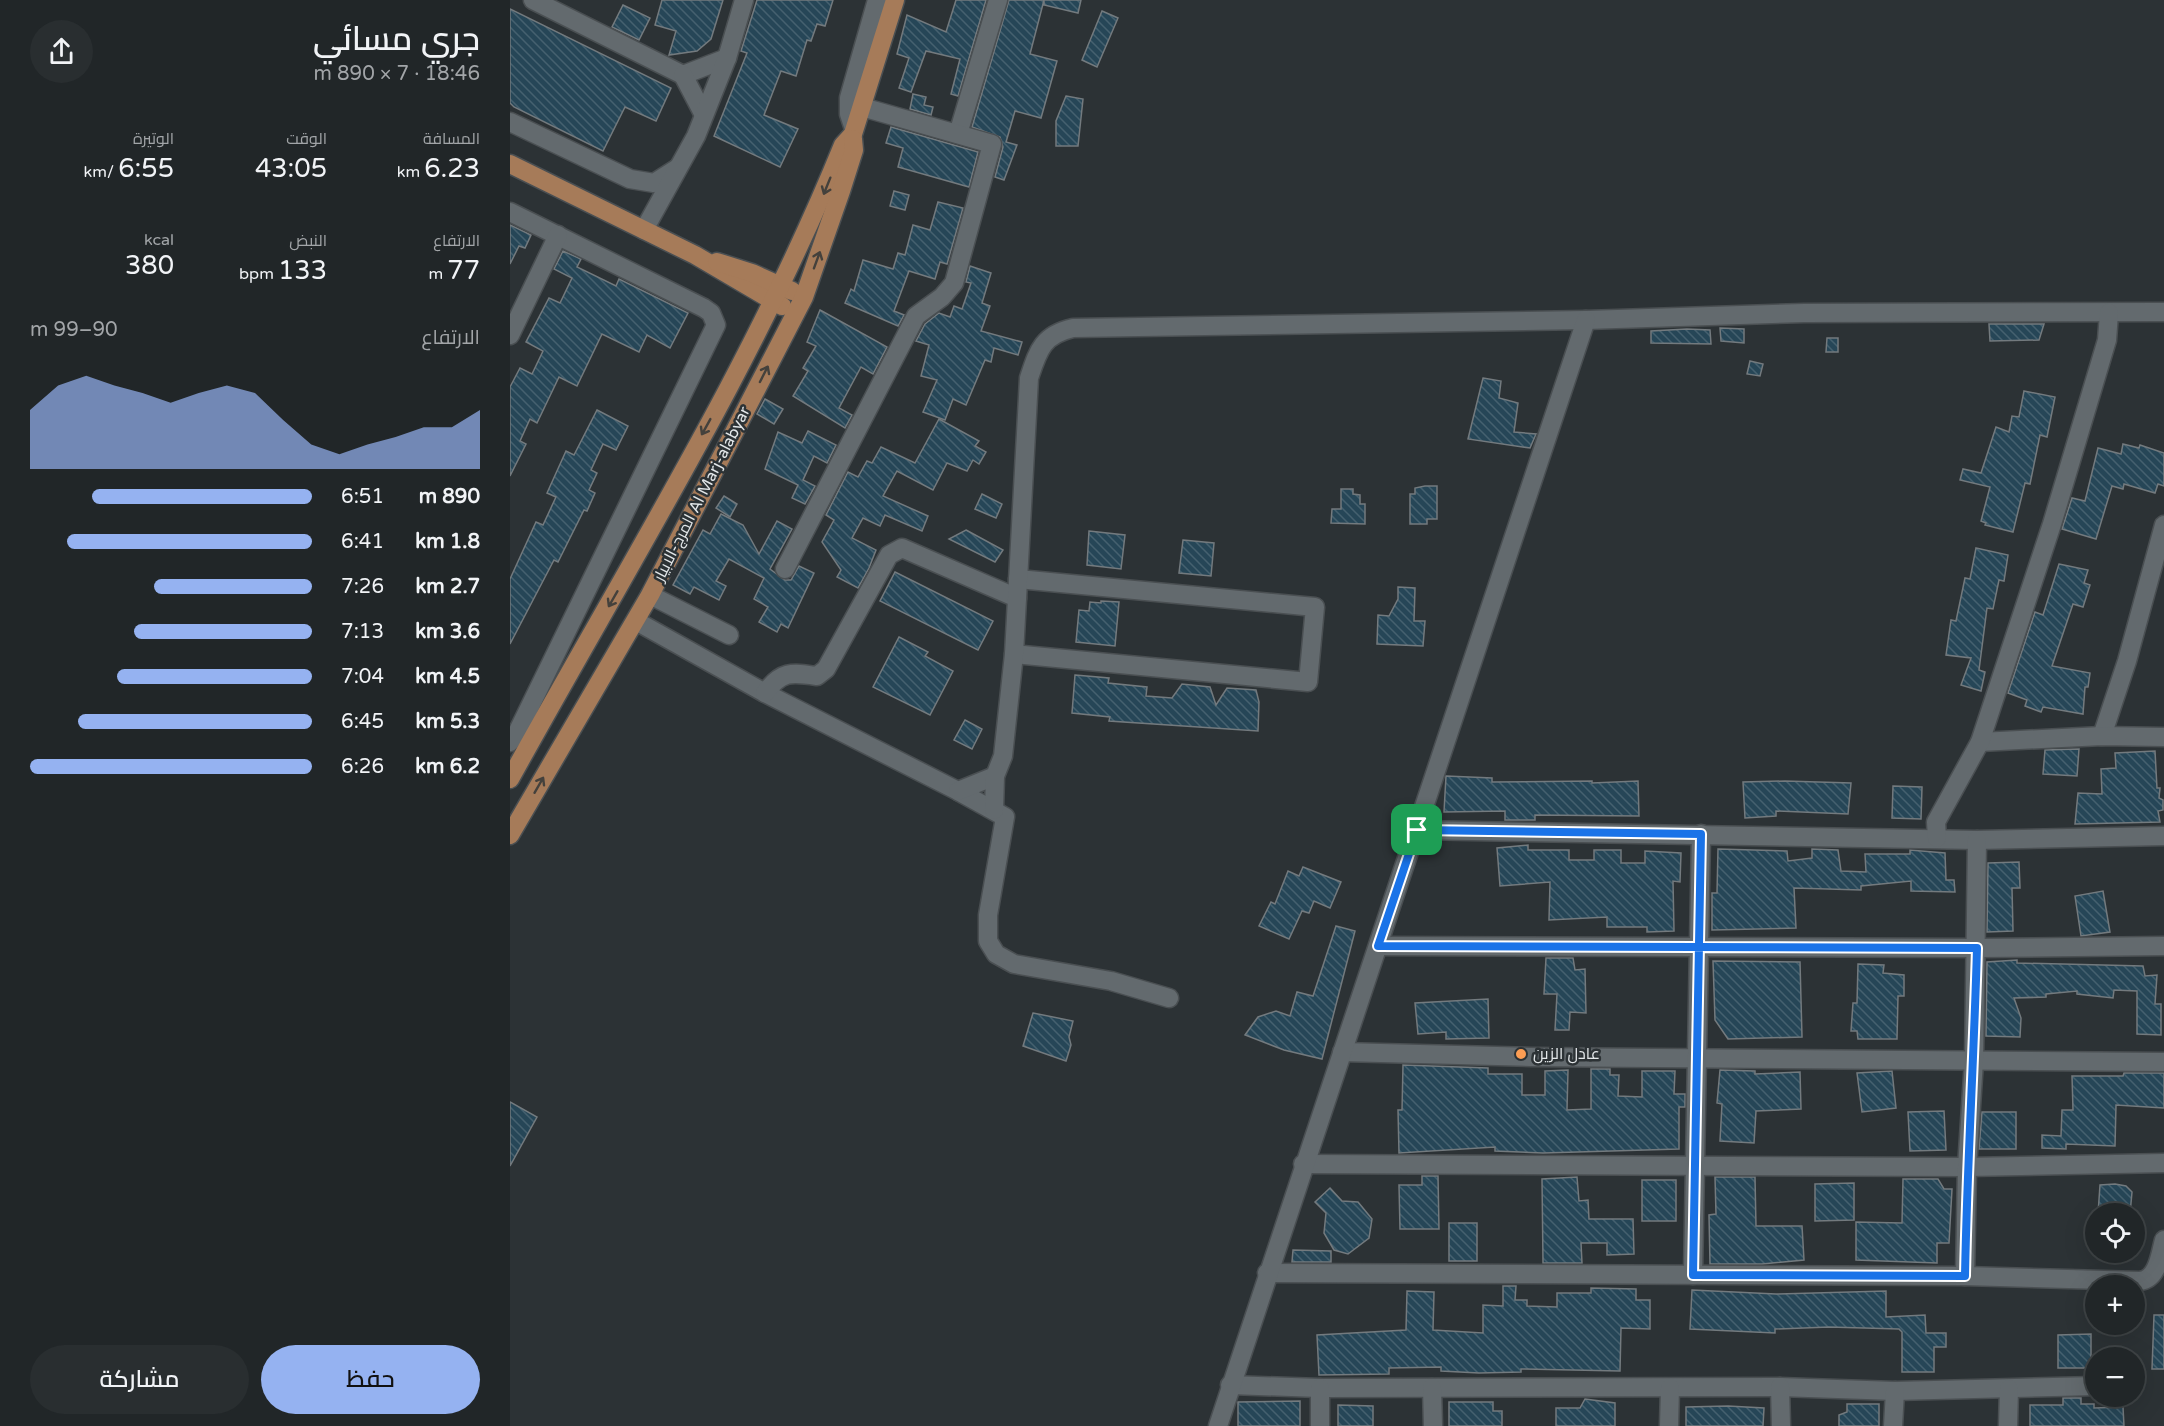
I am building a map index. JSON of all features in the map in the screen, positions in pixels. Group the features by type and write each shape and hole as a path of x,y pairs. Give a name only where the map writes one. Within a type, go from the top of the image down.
{"main road":[{"name":"المرج-الابيار Al Marj-alabyar","path":"510,835 636,621 804,297 842,191 854,150 854,131 896,0"},
{"name":"المرج-الابيار Al Marj-alabyar","path":"510,779 621,584 757,333 796,254 843,145 854,131"},
{"path":"510,164 695,255 736,282 777,293 804,297"},
{"path":"752,273 776,268 796,254"},
{"path":"695,255 752,273 777,293 795,314"},
{"path":"736,282 753,305 757,333"}],"street":[{"path":"533,0 563,7 683,75 704,116"},
{"path":"644,230 704,116 727,58 744,0"},
{"path":"854,131 849,114 849,98 877,0"},
{"path":"958,134 998,0"},
{"path":"683,75 727,58"},
{"path":"784,569 916,316 942,297 954,282 992,144 862,107"},
{"path":"510,122 630,178 654,183 678,168"},
{"path":"510,212 704,308 711,313 716,325 529,710 510,742"},
{"path":"510,335 558,235"},
{"path":"994,810 995,776 1003,756 1014,654 1029,378 1039,349 1055,332 1073,328 1586,320 1804,313 2164,312"},
{"path":"1937,838 1936,822 1980,742 2085,416 2107,340 2109,313"},
{"path":"1218,1426 1303,1164 1417,830 1586,320"},
{"path":"2102,736 2127,661 2164,525"},
{"path":"765,693 774,680 788,673 817,676 826,669 889,555 902,548 1017,598"},
{"path":"1014,654 1308,682 1315,607 1018,579"},
{"path":"650,595 729,635"},
{"path":"636,621 765,693 958,791 1005,818 988,915 988,941 996,954 1014,964 1111,981 1169,998"},
{"path":"1980,742 2102,736 2164,736"},
{"path":"958,791 995,776"},
{"path":"1417,830 1977,840 2164,836"},
{"path":"1693,1275 1701,834"},
{"path":"1965,1276 1967,1167 1974,1061 1977,840"},
{"path":"1378,946 1977,948 2164,946"},
{"path":"1342,1052 1531,1057 1696,1056 2164,1062"},
{"path":"1303,1164 1967,1167 2164,1163"},
{"path":"1267,1274 1965,1276 2145,1280 2155,1269 2164,1240"},
{"path":"1230,1385 1320,1388 1780,1387 1894,1391 2085,1386"},
{"path":"1780,1387 1781,1426"},
{"path":"1320,1388 1320,1426"},
{"path":"1432,1388 1433,1426"},
{"path":"1669,1426 1670,1388"},
{"path":"2008,1426 2009,1389"},
{"path":"1893,1426 1894,1391"}],"building":[{"path":"662,0 723,0 711,39 697,51 669,55 676,31 655,25"},
{"path":"757,0 833,0 825,26 817,24 811,41 807,40 796,76 781,71 764,115 798,129 780,167 714,136 747,53 741,51"},
{"path":"956,0 986,0 958,96 951,94 960,59 926,51 911,92 899,88 909,58 897,54 907,15 946,32"},
{"path":"1009,0 1044,0 1030,54 1057,61 1041,118 1015,111 1006,142 1017,145 1004,180 995,177 1003,147 1000,137 972,127"},
{"path":"1044,0 1081,0 1078,13 1044,5"},
{"path":"623,5 650,18 639,40 612,27"},
{"path":"510,9 671,88 656,121 625,107 603,151 514,107 510,103"},
{"path":"1102,11 1118,18 1097,67 1082,60"},
{"path":"913,94 926,97 924,105 933,107 931,115 910,109"},
{"path":"1066,96 1083,99 1078,146 1056,146 1056,121"},
{"path":"891,127 978,152 969,187 898,167 903,148 886,143"},
{"path":"894,191 909,195 905,210 890,206"},
{"path":"938,202 963,208 947,264 940,262 935,279 909,271 894,311 904,315 898,326 845,303 851,289 854,291 863,260 893,269 898,253 905,255 913,225 930,230"},
{"path":"510,225 531,235 525,248 519,246 510,264"},
{"path":"563,251 581,259 577,267 616,286 619,279 688,313 670,348 647,335 639,352 602,334 577,386 559,377 537,423 530,419 520,441 526,444 510,476 510,387 520,368 532,374 543,351 526,342 549,298 560,303 572,278 554,269"},
{"path":"970,266 991,273 982,303 990,306 981,331 1022,342 1018,355 994,348 991,362 985,360 966,405 953,399 945,420 923,412 937,380 921,376 929,345 916,341 925,324 939,313 950,317 954,306 962,309 971,283 966,282"},
{"path":"820,310 887,347 873,374 861,367 839,408 852,415 845,428 793,396 808,371 803,368 816,346 807,342"},
{"path":"1989,324 2044,324 2039,340 1990,341"},
{"path":"1720,328 1744,329 1744,343 1721,341"},
{"path":"1710,330 1711,344 1651,343 1651,331"},
{"path":"1827,338 1838,338 1838,352 1826,352"},
{"path":"1750,361 1763,364 1760,376 1747,374"},
{"path":"1483,378 1501,381 1499,398 1518,403 1514,432 1536,434 1530,448 1468,439"},
{"path":"2024,391 2055,397 2047,437 2040,435 2030,484 2025,483 2013,532 1985,525 1986,523 1981,521 1990,487 1960,480 1963,469 1981,473 1996,427 2009,432 2012,416 2019,417"},
{"path":"765,399 783,409 774,424 757,414"},
{"path":"597,410 628,426 616,450 603,444 591,470 597,473 589,490 595,493 587,511 584,510 558,562 554,560 510,644 510,579 536,522 543,525 556,497 547,493 566,451 574,455"},
{"path":"939,419 979,441 975,446 986,452 979,464 973,460 967,471 947,463 933,490 897,471 883,496 928,516 922,531 885,515 880,526 863,518 852,538 876,550 869,568 858,588 837,577 841,570 822,542 834,520 826,515 848,472 858,477 867,461 872,463 881,447 915,463"},
{"path":"808,431 836,445 827,463 814,456 803,480 815,486 805,504 792,498 798,485 765,469 778,432 802,443"},
{"path":"2123,444 2139,448 2140,445 2164,453 2164,486 2158,484 2155,493 2124,484 2123,489 2112,486 2096,539 2062,529 2072,498 2085,501 2098,448 2121,454"},
{"path":"1437,486 1437,519 1427,519 1427,524 1410,524 1410,494 1415,494 1415,488"},
{"path":"1341,489 1353,489 1353,494 1360,495 1360,504 1365,504 1365,524 1331,523 1332,509 1341,509"},
{"path":"982,494 1002,504 996,518 975,509"},
{"path":"724,496 737,504 730,517 716,508"},
{"path":"721,514 743,525 759,554 777,521 792,529 770,569 785,580 791,580 799,566 814,573 788,628 781,624 777,632 759,622 768,607 754,599 764,578 729,559 716,581 726,586 719,600 694,587 690,594 673,585 703,530 710,534"},
{"path":"966,530 1003,550 995,562 949,539"},
{"path":"1089,531 1125,535 1121,569 1087,565"},
{"path":"1183,540 1214,543 1211,576 1179,573"},
{"path":"1976,548 2008,555 2004,581 1999,580 1993,609 1987,608 1979,670 1985,672 1981,691 1961,685 1971,658 1946,655 1951,620 1956,621 1965,578 1970,579"},
{"path":"2059,564 2088,570 2084,583 2090,585 2083,607 2073,604 2052,666 2090,673 2088,687 2085,687 2083,714 2043,707 2041,712 2025,706 2027,700 2008,693 2035,612 2043,615"},
{"path":"895,572 993,621 978,650 880,601"},
{"path":"1398,587 1415,588 1414,621 1425,621 1423,646 1377,644 1378,615 1389,616 1398,599"},
{"path":"1101,601 1119,602 1115,646 1076,642 1079,610 1089,611 1090,602 1101,603"},
{"path":"899,637 928,652 925,656 953,671 930,715 873,687"},
{"path":"1075,675 1109,678 1108,683 1147,687 1146,696 1172,698 1182,684 1210,687 1216,705 1227,688 1256,690 1259,702 1258,731 1109,721 1110,717 1072,713"},
{"path":"965,720 982,729 972,749 954,740"},
{"path":"2079,749 2077,776 2043,774 2045,750"},
{"path":"2155,751 2157,788 2160,788 2159,798 2163,800 2163,810 2158,811 2160,822 2075,824 2078,793 2102,794 2101,769 2116,768 2115,753"},
{"path":"1446,776 1492,778 1492,782 1638,781 1639,816 1535,815 1535,820 1505,820 1505,811 1444,812"},
{"path":"1743,782 1851,783 1848,814 1776,811 1776,816 1745,818"},
{"path":"1893,786 1922,787 1921,819 1892,818"},
{"path":"1528,845 1528,850 1569,850 1569,860 1594,860 1594,850 1621,850 1621,863 1645,863 1645,851 1681,853 1680,882 1673,881 1674,931 1647,932 1647,927 1607,927 1607,917 1549,920 1550,882 1500,886 1497,848"},
{"path":"1718,849 1787,851 1788,861 1812,858 1812,849 1838,850 1841,871 1866,872 1865,854 1910,854 1910,850 1945,853 1946,880 1954,880 1955,892 1911,891 1911,881 1861,886 1861,890 1794,888 1796,928 1712,930 1712,893 1717,893"},
{"path":"2019,862 2020,888 2012,888 2013,931 1987,932 1988,863"},
{"path":"1303,867 1341,882 1330,908 1314,901 1309,913 1302,911 1289,939 1259,926 1271,902 1275,904 1288,871 1299,876"},
{"path":"2103,891 2110,932 2081,936 2075,896"},
{"path":"1336,926 1355,931 1322,1059 1284,1050 1245,1035 1258,1017 1276,1011 1290,1016 1297,992 1313,996"},
{"path":"1546,958 1573,958 1575,970 1585,969 1586,1013 1570,1012 1569,1030 1555,1030 1557,994 1544,994"},
{"path":"2017,960 2017,963 2143,966 2145,976 2157,975 2155,1004 2161,1004 2161,1035 2137,1034 2137,991 2114,990 2113,998 2077,994 2077,991 2046,994 2046,997 2014,998 2021,1018 2020,1037 1986,1036 1987,962"},
{"path":"1713,961 1800,962 1802,1037 1728,1039 1715,1020"},
{"path":"1858,964 1884,965 1883,973 1904,975 1904,996 1898,996 1897,1039 1858,1039 1857,1031 1851,1031 1853,1003 1857,1003"},
{"path":"1488,999 1489,1038 1446,1039 1446,1032 1418,1034 1415,1003"},
{"path":"1033,1013 1073,1021 1069,1037 1071,1045 1066,1061 1023,1046"},
{"path":"1403,1065 1488,1068 1488,1074 1522,1074 1522,1095 1545,1095 1545,1071 1568,1070 1567,1110 1591,1109 1591,1069 1610,1069 1610,1075 1619,1075 1618,1096 1642,1097 1642,1071 1675,1071 1674,1094 1685,1094 1685,1107 1679,1107 1679,1149 1543,1153 1495,1151 1495,1147 1399,1153 1398,1110 1402,1110"},
{"path":"1720,1070 1755,1071 1755,1074 1800,1072 1801,1109 1756,1111 1754,1143 1720,1141 1722,1104 1717,1103"},
{"path":"1892,1071 1896,1108 1862,1112 1857,1073"},
{"path":"2124,1073 2164,1073 2164,1108 2116,1105 2115,1146 2066,1144 2066,1149 2042,1148 2042,1135 2061,1136 2062,1110 2073,1110 2072,1076 2123,1076"},
{"path":"510,1102 537,1117 510,1166"},
{"path":"1944,1111 1946,1150 1910,1151 1908,1112"},
{"path":"1982,1112 2016,1112 2016,1149 1979,1149"},
{"path":"1422,1176 1438,1176 1439,1229 1400,1229 1399,1185 1422,1185"},
{"path":"1577,1177 1579,1201 1588,1200 1589,1219 1633,1219 1634,1254 1607,1255 1607,1243 1581,1243 1582,1263 1543,1263 1542,1179"},
{"path":"1715,1177 1755,1177 1756,1226 1802,1226 1804,1260 1762,1264 1710,1264 1709,1215 1716,1214"},
{"path":"1903,1179 1938,1179 1944,1189 1952,1189 1949,1243 1937,1243 1937,1263 1856,1260 1856,1222 1902,1223"},
{"path":"1642,1180 1676,1180 1676,1221 1642,1221"},
{"path":"1854,1183 1854,1220 1815,1221 1815,1184"},
{"path":"2100,1185 2126,1186 2132,1192 2131,1203 2099,1203"},
{"path":"1330,1188 1342,1201 1358,1202 1372,1219 1369,1238 1348,1254 1334,1250 1324,1233 1326,1213 1315,1202"},
{"path":"1449,1223 1477,1223 1477,1261 1449,1261"},
{"path":"1293,1250 1331,1251 1331,1262 1292,1262"},
{"path":"1503,1286 1516,1286 1515,1300 1527,1300 1527,1306 1557,1307 1557,1293 1591,1293 1591,1288 1636,1289 1636,1300 1650,1300 1650,1329 1621,1328 1620,1371 1521,1369 1521,1372 1479,1373 1441,1371 1441,1367 1389,1368 1389,1374 1319,1375 1317,1335 1406,1330 1407,1291 1434,1292 1433,1330 1483,1333 1483,1305 1503,1306"},
{"path":"1692,1290 1776,1294 1886,1291 1886,1317 1925,1315 1926,1333 1946,1333 1946,1347 1934,1347 1934,1372 1902,1372 1902,1332 1899,1329 1829,1327 1775,1329 1775,1333 1690,1329"},
{"path":"2154,1315 2164,1315 2164,1369 2152,1369"},
{"path":"2058,1335 2091,1335 2091,1347 2085,1347 2085,1368 2058,1368"},
{"path":"2063,1398 2081,1398 2081,1404 2085,1404 2085,1407 2123,1407 2124,1426 2030,1426 2030,1405 2063,1405"},
{"path":"1585,1399 1615,1403 1615,1426 1556,1426 1556,1408 1580,1408"},
{"path":"1300,1401 1300,1426 1238,1426 1238,1402"},
{"path":"1449,1402 1493,1402 1493,1411 1502,1411 1502,1426 1449,1426"},
{"path":"1847,1404 1879,1404 1879,1426 1839,1426 1839,1415 1847,1412"},
{"path":"1338,1405 1373,1406 1373,1426 1338,1426"},
{"path":"1686,1407 1764,1408 1763,1426 1686,1426"}],"place":[{"name":"عادل الزين","path":"1521,1054"}],"route":[{"path":"1417,830 1378,946 1698,947 1977,948 1974,1061 1967,1167 1965,1276 1693,1275 1696,1056 1698,947 1701,834 1417,830"}]}
